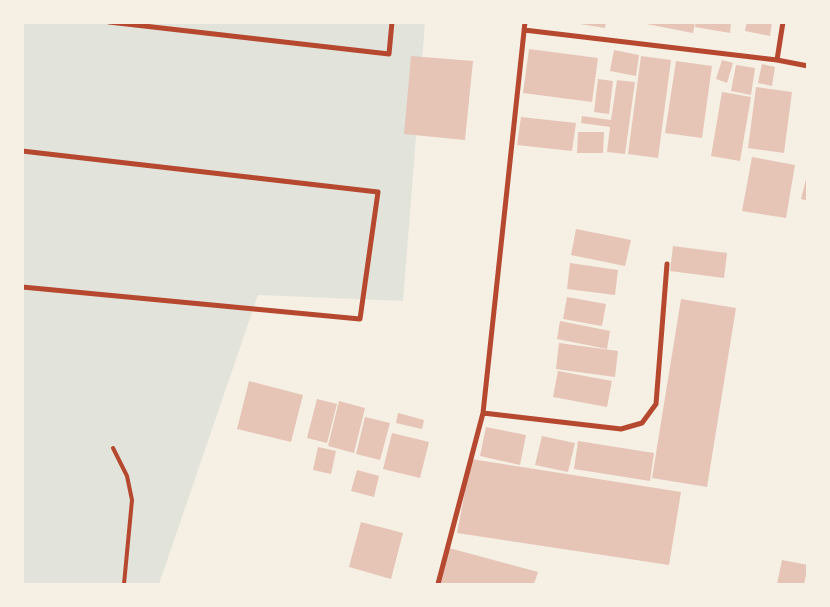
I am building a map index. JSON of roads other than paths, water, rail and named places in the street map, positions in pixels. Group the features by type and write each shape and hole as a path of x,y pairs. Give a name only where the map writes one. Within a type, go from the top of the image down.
{"street":[{"path":"109,22 389,54 392,22"},
{"path":"438,584 483,412 525,22"},
{"path":"777,60 783,22"},
{"path":"524,30 777,60 808,66"},
{"path":"22,151 378,192 360,319 22,287"},
{"path":"483,412 620,429 642,422 656,404 667,264"}],"lane":[{"path":"113,448 127,476 132,500 124,584"}]}
